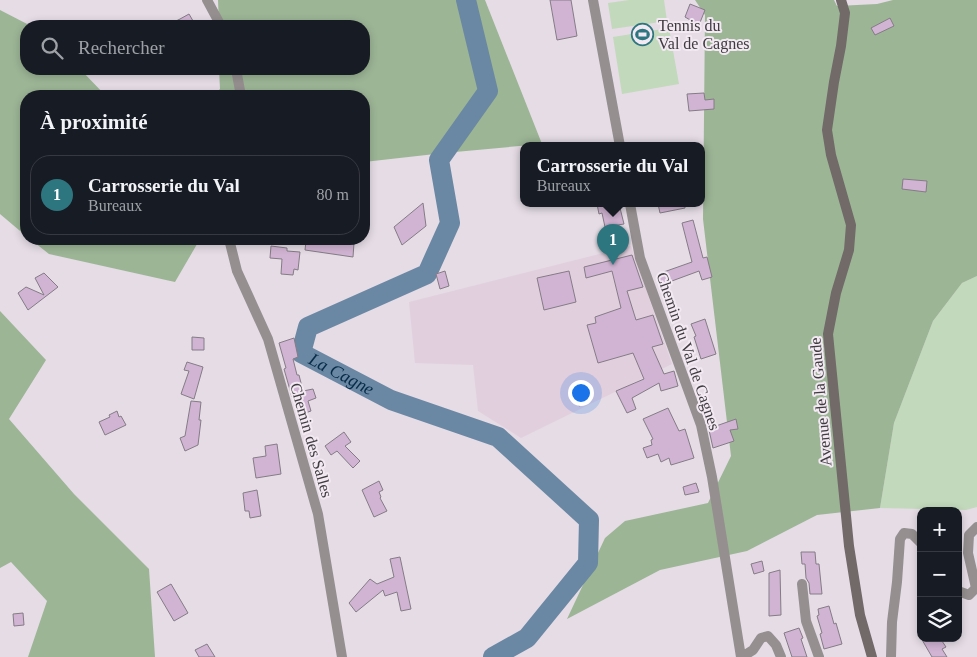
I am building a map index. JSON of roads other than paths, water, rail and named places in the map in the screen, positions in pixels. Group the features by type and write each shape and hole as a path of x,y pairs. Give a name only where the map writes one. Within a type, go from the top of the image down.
{"street":[{"path":"207,0 218,20"},
{"path":"593,0 619,142"},
{"name":"Avenue de la Gaude","path":"841,0 845,13 827,130 830,156 851,225 849,250 836,293 828,334 848,546 860,615 872,657"},
{"path":"237,75 240,90"},
{"name":"Chemin du Val de Cagnes","path":"631,207 640,258 701,425 712,477 742,657"},
{"name":"Chemin des Salles","path":"231,245 237,271 268,339 318,514 342,657"},
{"path":"962,592 969,595 976,588 968,553 969,535 977,528"},
{"path":"891,657 892,622 898,582 900,539 904,533 912,534 917,539"},
{"path":"802,584 806,621 818,657"},
{"path":"742,657 753,650 761,638 768,636 776,645 782,657"}],"waterway":[{"name":"La Cagne","path":"466,0 488,91 439,160 450,223 427,274 308,327 301,353 391,400 498,437 589,520 588,563 527,638 493,657"}],"place":[{"name":"Tennis du Val de Cagnes","path":"642,34"},
{"name":"Carrosserie du Val","path":"613,265"}]}
